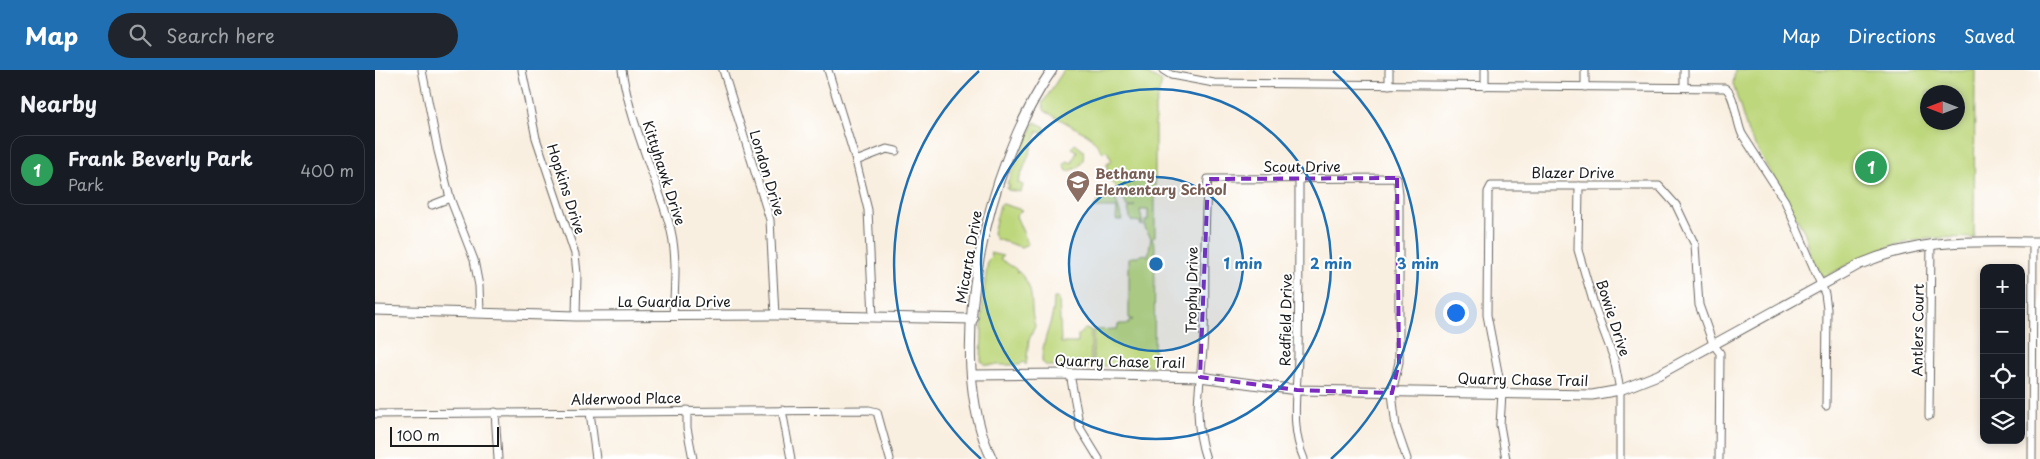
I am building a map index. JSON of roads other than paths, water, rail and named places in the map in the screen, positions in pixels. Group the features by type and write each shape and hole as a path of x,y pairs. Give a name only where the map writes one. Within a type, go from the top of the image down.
{"street":[{"path":"422,70 438,151 450,198 474,260 479,286 480,312"},
{"name":"Hopkins Drive","path":"522,70 536,138 575,254 577,274 576,316"},
{"name":"Kittyhawk Drive","path":"623,70 634,122 669,220 673,244 673,315"},
{"name":"London Drive","path":"723,70 770,220 775,315"},
{"path":"828,70 856,161 868,210 873,317"},
{"name":"Micarta Drive","path":"992,459 979,424 973,399 975,284 988,218 1013,145 1052,70"},
{"path":"1163,70 1171,75 1214,83 1684,87 1725,88 1729,90 1733,98 1736,122 1785,201 1812,269 1821,285 1827,309 1826,406"},
{"path":"1389,70 1389,85"},
{"path":"1485,70 1485,86"},
{"path":"1585,70 1585,87"},
{"path":"1684,70 1684,87"},
{"path":"856,161 887,149 897,151"},
{"name":"Scout Drive","path":"1208,179 1397,178 1399,194 1399,362 1392,393"},
{"name":"Trophy Drive","path":"1206,459 1200,442 1197,416 1204,334 1208,179"},
{"name":"Redfield Drive","path":"1299,180 1297,390 1295,415 1297,437 1304,459"},
{"name":"Blazer Drive","path":"1502,393 1487,315 1488,192 1491,186 1659,186 1676,205 1695,245 1699,305 1713,344"},
{"name":"Bowie Drive","path":"1579,186 1579,250 1595,308 1614,359 1620,390 1620,459"},
{"path":"432,205 450,198"},
{"path":"2032,459 2037,242"},
{"name":"Quarry Chase Trail","path":"972,375 1070,374 1199,377 1297,390 1593,395 1620,390 1679,365 1713,344 1821,285 1883,254 1907,247 1931,244 2037,242"},
{"name":"Antlers Court","path":"1929,416 1931,244"},
{"name":"La Guardia Drive","path":"375,310 576,316 775,315 973,318"},
{"path":"1713,344 1720,353 1719,459"},
{"path":"1070,374 1080,428 1099,459"},
{"path":"1392,393 1396,427 1407,459"},
{"path":"1502,393 1500,425 1506,459"},
{"path":"687,410 687,428 693,459"},
{"name":"Alderwood Place","path":"375,414 687,410 877,412 890,459"},
{"path":"782,410 791,459"},
{"path":"495,412 498,459"},
{"path":"589,412 596,459"}],"place":[{"name":"Frank Beverly Park","path":"1871,167"},
{"name":"Bethany Elementary School","path":"1078,203"}]}
